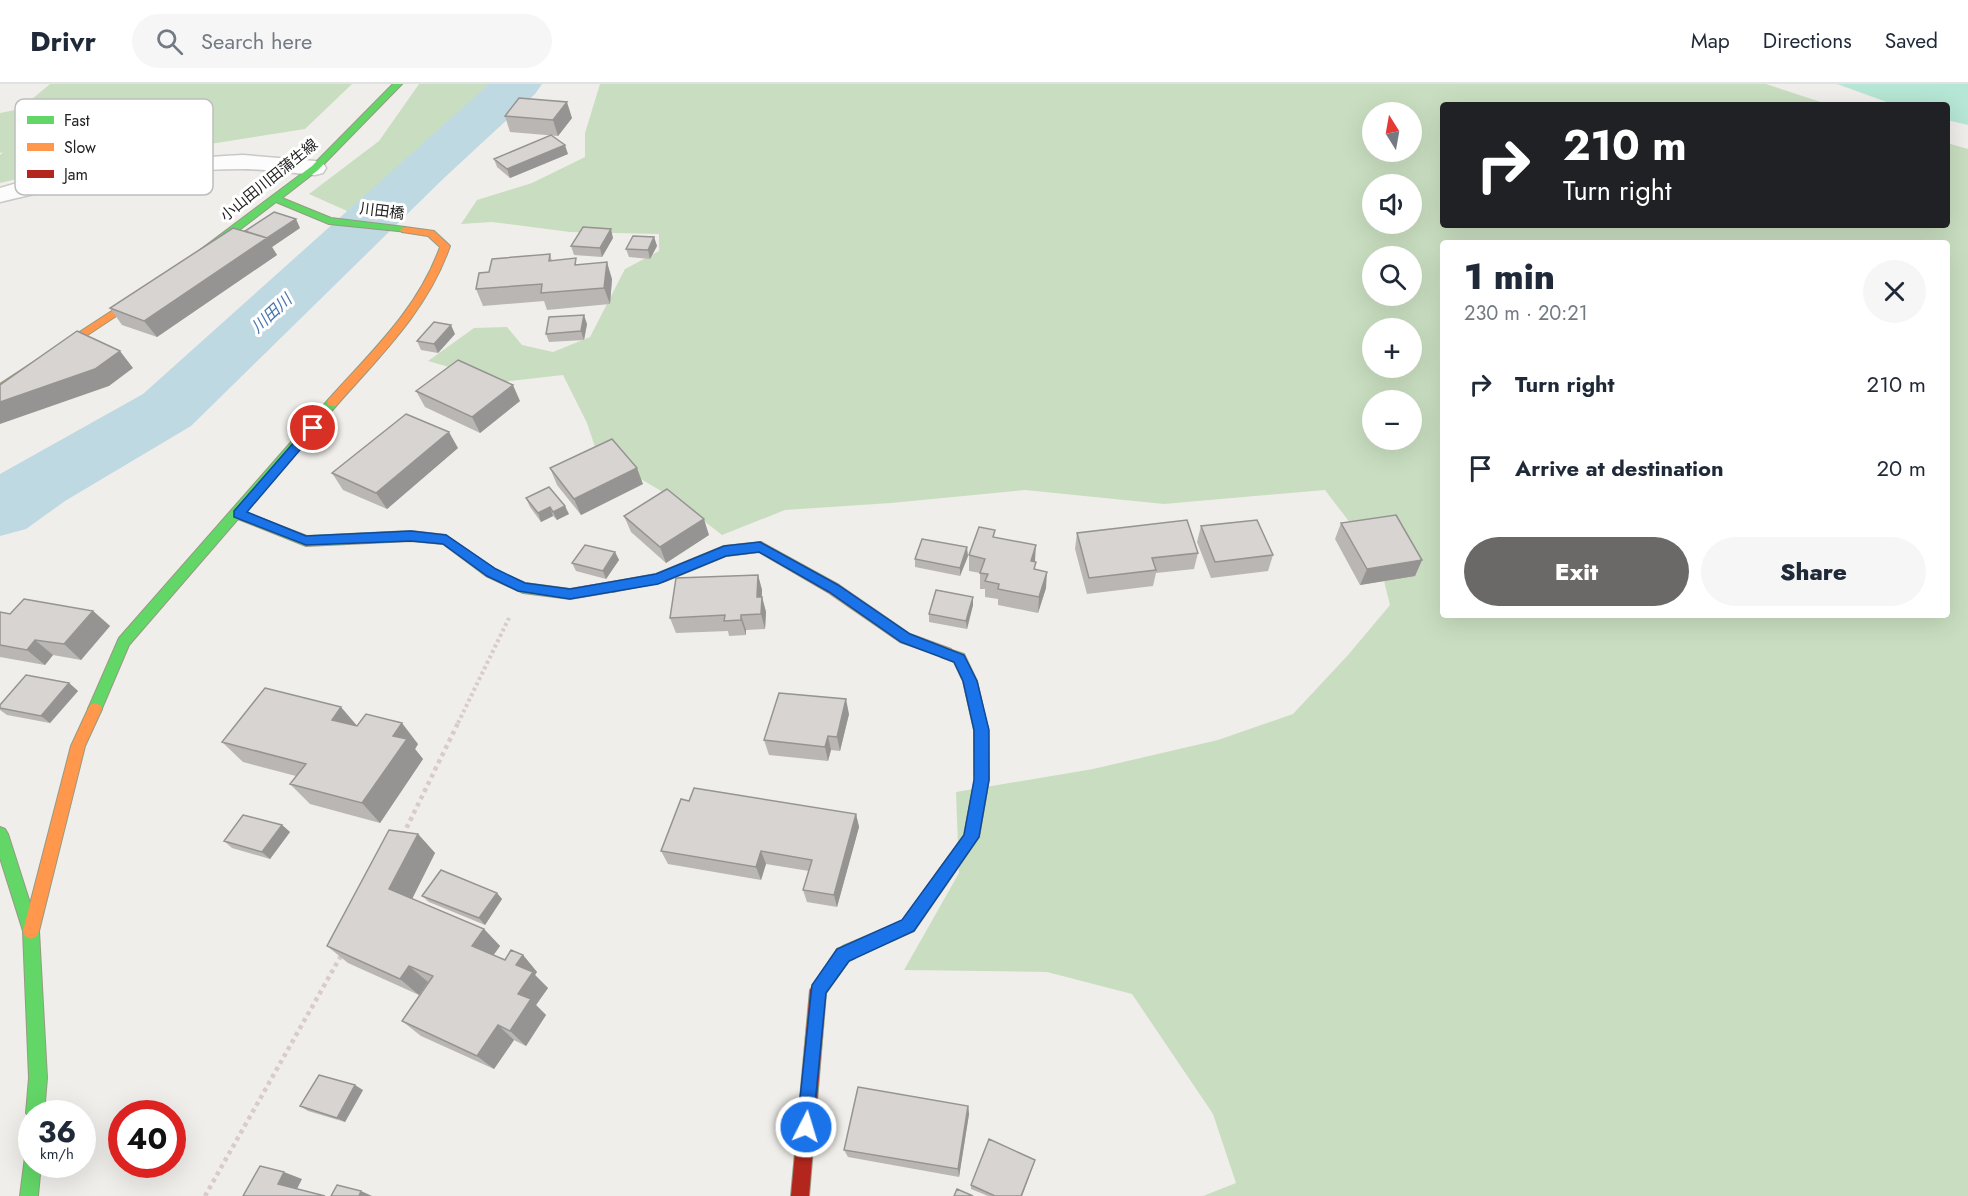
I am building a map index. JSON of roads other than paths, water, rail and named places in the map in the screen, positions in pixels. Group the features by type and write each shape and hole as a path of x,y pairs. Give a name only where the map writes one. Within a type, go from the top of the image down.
{"street":[{"name":"小山田川田蒲生線","path":"184,266 277,199 315,168 398,84"},
{"path":"213,164 243,162 315,168"},
{"path":"0,195 15,190"},
{"name":"川田橋","path":"238,514 404,320 439,269 445,246 431,233 329,221 277,199"},
{"path":"0,389 165,279"},
{"path":"31,931 78,746 124,642 238,514 306,541 411,536 446,540 491,573 523,588 570,594 658,579 724,551 760,547 834,589 905,638 959,658 970,681 981,730 982,780 971,837 908,926 843,955 818,990 800,1196"},
{"path":"0,834 31,931 38,1078 36,1100"},
{"path":"29,1196 31,1178"}],"waterway":[{"name":"川田川","path":"0,510 40,483 167,410 424,168 518,84"}]}
